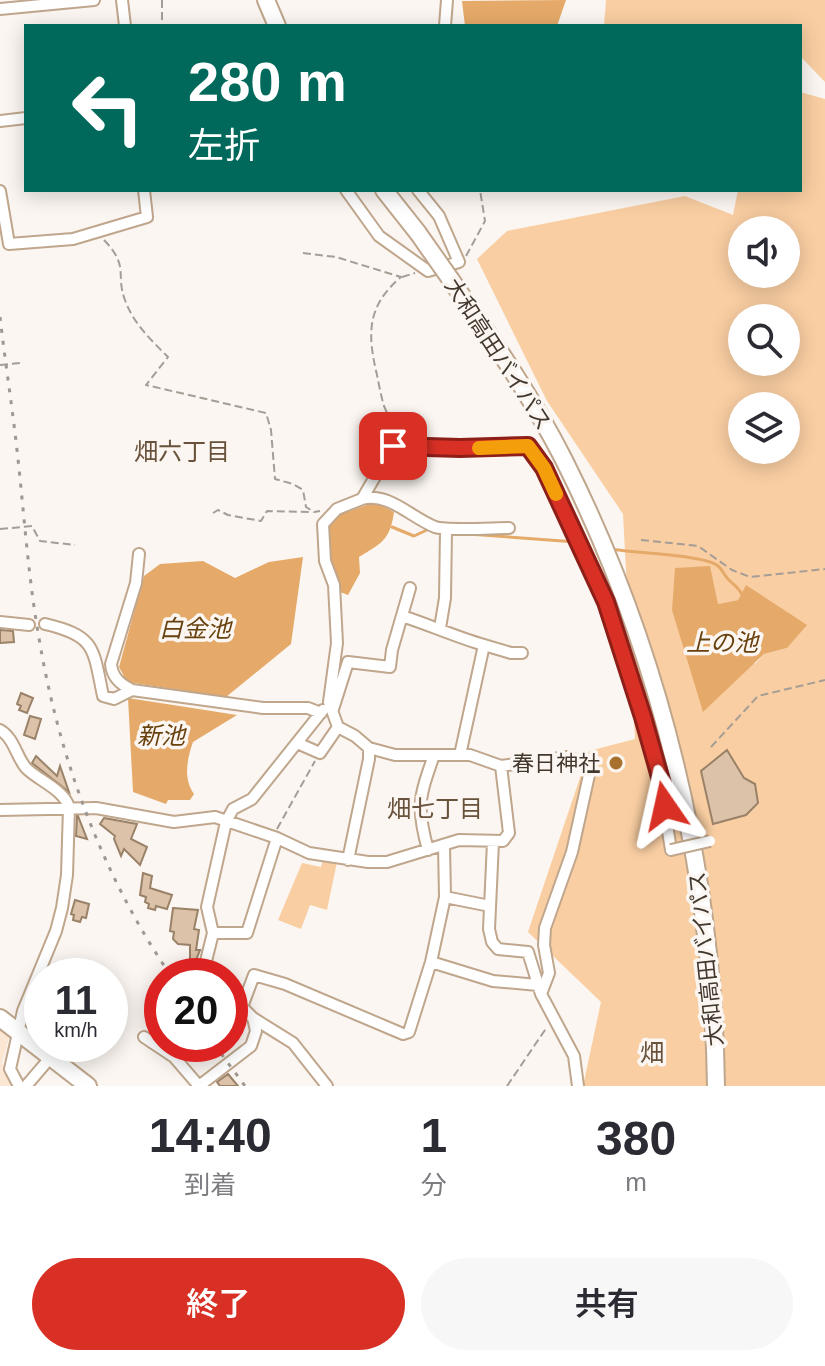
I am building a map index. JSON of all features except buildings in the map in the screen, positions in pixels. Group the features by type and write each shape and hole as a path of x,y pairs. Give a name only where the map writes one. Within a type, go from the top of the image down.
{"highway":[{"path":"266,0 276,24"},
{"name":"大和高田バイパス","path":"386,192 418,233 503,357 563,458 590,514 629,610 660,703 694,852 715,1020 716,1086"},
{"path":"0,1018 24,1038"},
{"path":"55,1062 88,1086"}],"street":[{"path":"0,9 94,0"},
{"path":"122,0 125,24"},
{"path":"445,24 447,0"},
{"path":"0,121 24,118"},
{"path":"0,191 9,244 73,239 147,217 144,192"},
{"path":"347,192 379,236 428,271 459,262 439,216 420,192"},
{"path":"362,499 393,446 528,446 544,468 606,602 662,784 671,850 710,841"},
{"path":"544,468 563,458"},
{"path":"509,528 446,530 380,497 362,499 337,509 323,524 325,561 334,585 337,643 328,709 338,727 369,748 395,755 470,755 501,766 568,757 591,766 572,852 545,928 544,945 549,973 539,990"},
{"path":"440,628 445,598 446,530"},
{"path":"139,554 136,583 111,664 111,672 117,680 132,690 263,708 328,709"},
{"path":"207,958 213,933 207,907 226,822 233,809 252,799 328,709 348,662 390,667 410,588"},
{"path":"402,616 440,628 453,636 511,653 522,653"},
{"path":"0,622 29,625"},
{"path":"45,624 68,630 87,642 95,658 103,696 114,699 132,690"},
{"path":"460,755 484,645"},
{"path":"297,743 320,753 338,727"},
{"path":"0,730 6,734 24,766 66,797 69,807 67,875 62,908 56,931 23,1011 10,1069 19,1086"},
{"path":"348,860 369,748"},
{"path":"428,850 418,816 422,789 434,755"},
{"path":"0,810 96,808 174,822 215,817 309,853 348,860 387,862 444,845 479,839 503,841 509,833 501,766"},
{"path":"662,784 679,781"},
{"path":"213,933 247,933 275,838"},
{"path":"493,842 489,929 492,942 498,949 528,952 539,990 574,1056 578,1086"},
{"path":"248,991 254,975 285,984 403,1034 409,1032 431,962 445,897 444,845"},
{"path":"445,897 490,906"},
{"path":"431,962 493,981 539,990"},
{"path":"248,1013 293,1043 327,1086"},
{"path":"248,1048 256,1031 253,1018"},
{"path":"26,1086 47,1062"},
{"path":"178,1062 199,1086 230,1062"}],"path":[{"path":"162,0 162,24"},
{"path":"459,262 468,255 485,221 480,192"},
{"path":"98,234 114,250 122,268 124,298 130,309 142,330 168,357 146,385 266,413 271,430 275,479 303,490 306,507 314,512"},
{"path":"303,253 336,257 401,277 382,296 375,309 370,345 384,405 393,425 393,446"},
{"path":"0,365 20,363"},
{"path":"213,513 218,510 261,521 267,511 337,509"},
{"path":"0,529 32,526 40,541 75,545"},
{"path":"641,540 698,546 732,570 750,577 825,569"},
{"path":"711,747 758,696 825,680"},
{"path":"275,838 320,753"},
{"path":"507,1086 554,1016"}],"shaded area":[{"path":"606,0 825,0 825,82 802,58 802,24 604,24"},
{"path":"802,93 825,99 825,1086 583,1086 601,1002 528,932 589,751 635,739 623,514 547,401 477,259 507,231 685,196 733,215 738,192 802,192","holes":["746,586 787,648 764,654 755,664 718,604 738,600"]},
{"path":"323,859 337,862 327,910 310,905 301,929 278,920 302,863 321,867"},
{"path":"0,1028 9,1038 2,1064 18,1086 0,1086"}],"water":[{"path":"566,0 558,24 465,24 462,1"},
{"path":"375,502 394,512 390,529 384,540 359,557 360,573 348,595 340,592 332,569 327,525 333,517"},
{"name":"白金池","path":"303,557 291,644 226,697 127,682 119,667 144,576 160,564 203,561 235,578 269,562"},
{"name":"上の池","path":"710,566 718,604 738,600 746,585 807,625 787,648 764,654 703,712 672,610 675,568"},
{"name":"新池","path":"128,698 237,715 193,742 187,769 188,782 194,794 190,800 168,800 166,804 133,792"}],"waterway":[{"path":"392,527 414,536 429,529"},
{"path":"468,534 576,542"},
{"path":"611,549 711,562 720,568 742,595"}],"railway":[{"path":"0,317 35,615 58,727 71,771 104,856 159,958"},
{"path":"227,1062 245,1086"}],"slow traffic":[{"path":"479,448 528,446 544,468 556,494"}],"place":[{"name":"春日神社","path":"616,763"}],"district":[{"name":"畑六丁目","path":"182,451"},
{"name":"畑七丁目","path":"435,808"},
{"name":"畑","path":"652,1052"}],"route":[{"path":"393,446 528,446 544,468 606,602 643,717 665,806"}]}
